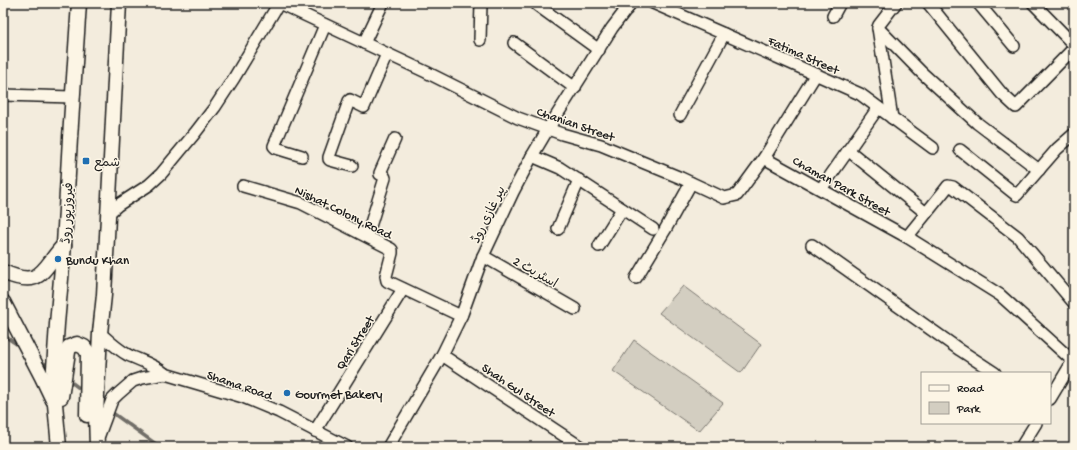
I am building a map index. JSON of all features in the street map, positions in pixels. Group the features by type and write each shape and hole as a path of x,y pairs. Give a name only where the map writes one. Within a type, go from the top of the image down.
{"main road":[{"name":"فیروزپور روڈ","path":"50,386 54,368 56,324 64,245 79,3"},
{"path":"96,444 100,416 97,395 109,213 118,3"},
{"path":"3,272 20,278 34,278 41,273 64,245"},
{"path":"3,302 50,386 55,404 59,447"},
{"path":"57,429 69,347 77,344 84,346 88,353 87,417 96,444"}],"street":[{"path":"109,213 118,205 149,186 195,134 216,107 279,3"},
{"name":"Chanian Street","path":"279,3 426,72 518,118 562,134 601,145 724,198 737,195 764,158 816,74"},
{"path":"364,43 383,3"},
{"path":"480,40 481,3"},
{"name":"Fatima Street","path":"653,3 860,94 933,148"},
{"path":"833,16 840,3"},
{"path":"892,118 878,28 896,3"},
{"path":"928,3 1002,94 1016,107 1074,48"},
{"path":"978,3 1014,46"},
{"path":"1034,3 1074,45"},
{"path":"537,5 599,50"},
{"name":"پیر غازی روڈ","path":"388,447 442,355 461,316 483,256 513,192 532,156 599,50 625,5"},
{"path":"302,156 276,148 274,146 326,25"},
{"path":"878,28 920,72 977,123 1039,170"},
{"path":"680,115 724,34"},
{"path":"514,43 575,88"},
{"path":"352,166 330,160 329,157 349,101 350,100 364,107 387,54"},
{"path":"3,95 72,97"},
{"path":"821,189 878,108"},
{"path":"960,150 1015,194 1017,194 1057,150 1074,134"},
{"path":"366,236 385,178 380,173 395,139"},
{"path":"848,150 926,213"},
{"path":"532,156 560,168 653,229"},
{"name":"Chaman Park Street","path":"764,158 921,245 1000,295 1073,360"},
{"path":"558,229 579,180"},
{"path":"636,278 691,183"},
{"name":"Nishat Colony Road","path":"243,186 301,203 392,250 387,280 461,316"},
{"path":"907,237 944,190 948,186 953,187 1018,238 1074,303"},
{"path":"599,246 622,209"},
{"path":"812,245 993,372"},
{"name":"اسٹریٹ 2","path":"483,256 574,309"},
{"name":"Qari Street","path":"315,431 403,289"},
{"name":"Shama Road","path":"100,333 117,348 159,368 165,374"},
{"name":"Shah Gul Street","path":"442,355 580,447"},
{"path":"1051,397 1073,360"},
{"name":"Shama Road","path":"100,416 112,400 133,381 165,374 243,397 279,412 347,447"},
{"path":"1021,447 1035,424"}],"green space":[{"path":"683,286 761,344 741,373 659,313"},
{"path":"634,340 723,403 699,431 613,371"}],"waterway":[{"path":"3,335 21,347"},
{"path":"39,360 50,367"},
{"path":"67,379 83,391"},
{"path":"110,411 160,447"}],"place":[{"name":"شمع","path":"86,161"},
{"name":"Bundu Khan","path":"58,259"},
{"name":"Gourmet Bakery","path":"287,393"}]}
